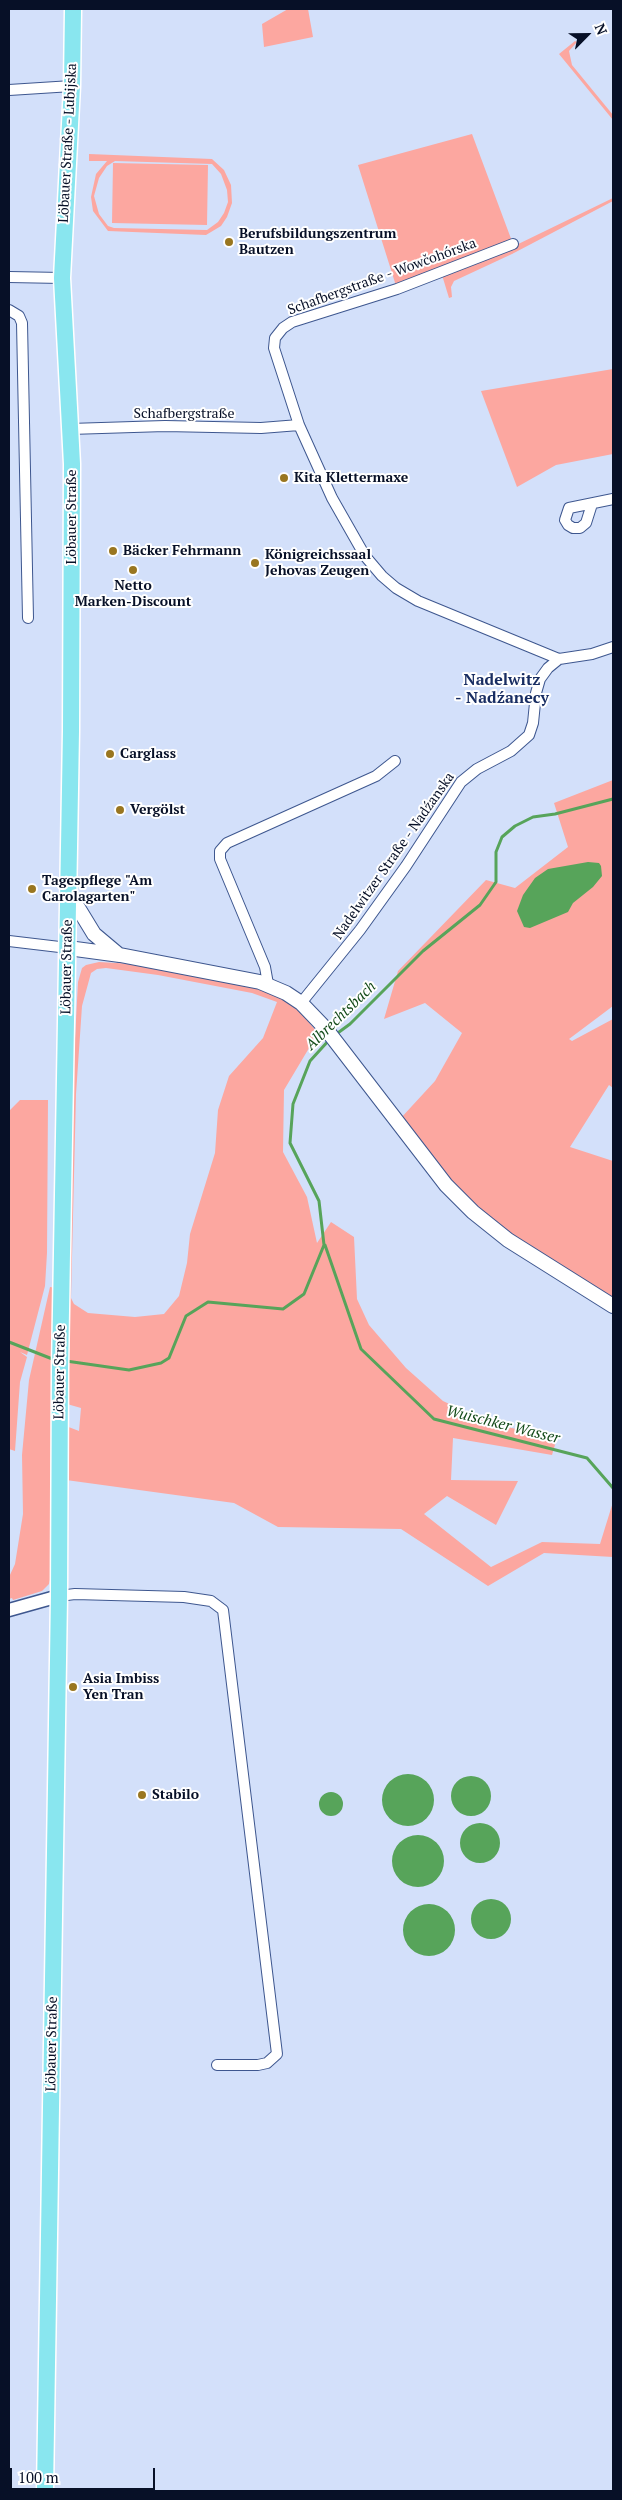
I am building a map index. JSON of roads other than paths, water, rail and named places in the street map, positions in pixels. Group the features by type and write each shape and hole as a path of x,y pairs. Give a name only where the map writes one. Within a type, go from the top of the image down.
{"main road":[{"name":"Löbauer Straße - Lubijska","path":"62,278 72,86 73,9"},
{"name":"Löbauer Straße","path":"45,2491 59,1596 60,1351 69,894 72,521 70,429 62,278"},
{"path":"69,894 94,934 120,955"},
{"path":"68,948 120,955 268,984 301,1003 326,1029 446,1185 473,1212 508,1240 613,1306"}],"street":[{"path":"9,90 72,86"},
{"name":"Schafbergstraße - Wowčohórska","path":"513,244 396,289 292,322 283,328 275,338 274,348 299,425 344,521 365,556 382,576 396,588 418,601 559,659"},
{"path":"9,277 62,278"},
{"path":"9,310 19,316 22,323 28,618"},
{"name":"Schafbergstraße","path":"70,429 165,426 261,428 299,425"},
{"path":"592,504 613,499"},
{"path":"559,659 592,654 613,647"},
{"name":"Nadelwitzer Straße - Nadźanska","path":"301,1003 360,930 406,866 461,782 477,769 511,751 529,735 540,679 548,668 559,659"},
{"path":"268,984 265,967 220,859 220,851 227,843 376,776 396,761"},
{"path":"9,941 68,948"},
{"path":"9,1610 59,1596 75,1594 184,1597 211,1601 223,1610 277,2054 267,2064 258,2066 217,2065"}],"waterway":[{"name":"Albrechtsbach","path":"335,1035 350,1024 423,951 480,905 496,882 496,852 502,837 515,826 533,817 555,814 613,799"},
{"name":"Albrechtsbach","path":"66,1361 129,1370 161,1363 169,1358 186,1316 208,1302 283,1309 304,1294 324,1245 319,1201 290,1143 293,1104 310,1061 330,1039"},
{"name":"Wuischker Wasser","path":"325,1245 361,1349 434,1419 587,1458 613,1488"},
{"name":"Albrechtsbach","path":"9,1342 55,1360"}],"place":[{"name":"Berufsbildungszentrum Bautzen","path":"229,242"},
{"name":"Kita Klettermaxe","path":"284,478"},
{"name":"Bäcker Fehrmann","path":"113,551"},
{"name":"Königreichssaal Jehovas Zeugen","path":"255,563"},
{"name":"Netto Marken-Discount","path":"133,570"},
{"name":"Carglass","path":"110,754"},
{"name":"Vergölst","path":"120,810"},
{"name":"Tagespflege \"Am Carolagarten\"","path":"32,889"},
{"name":"Asia Imbiss Yen Tran","path":"73,1687"},
{"name":"Stabilo","path":"142,1795"}],"district":[{"name":"Nadelwitz - Nadźanecy","path":"502,689"}]}
